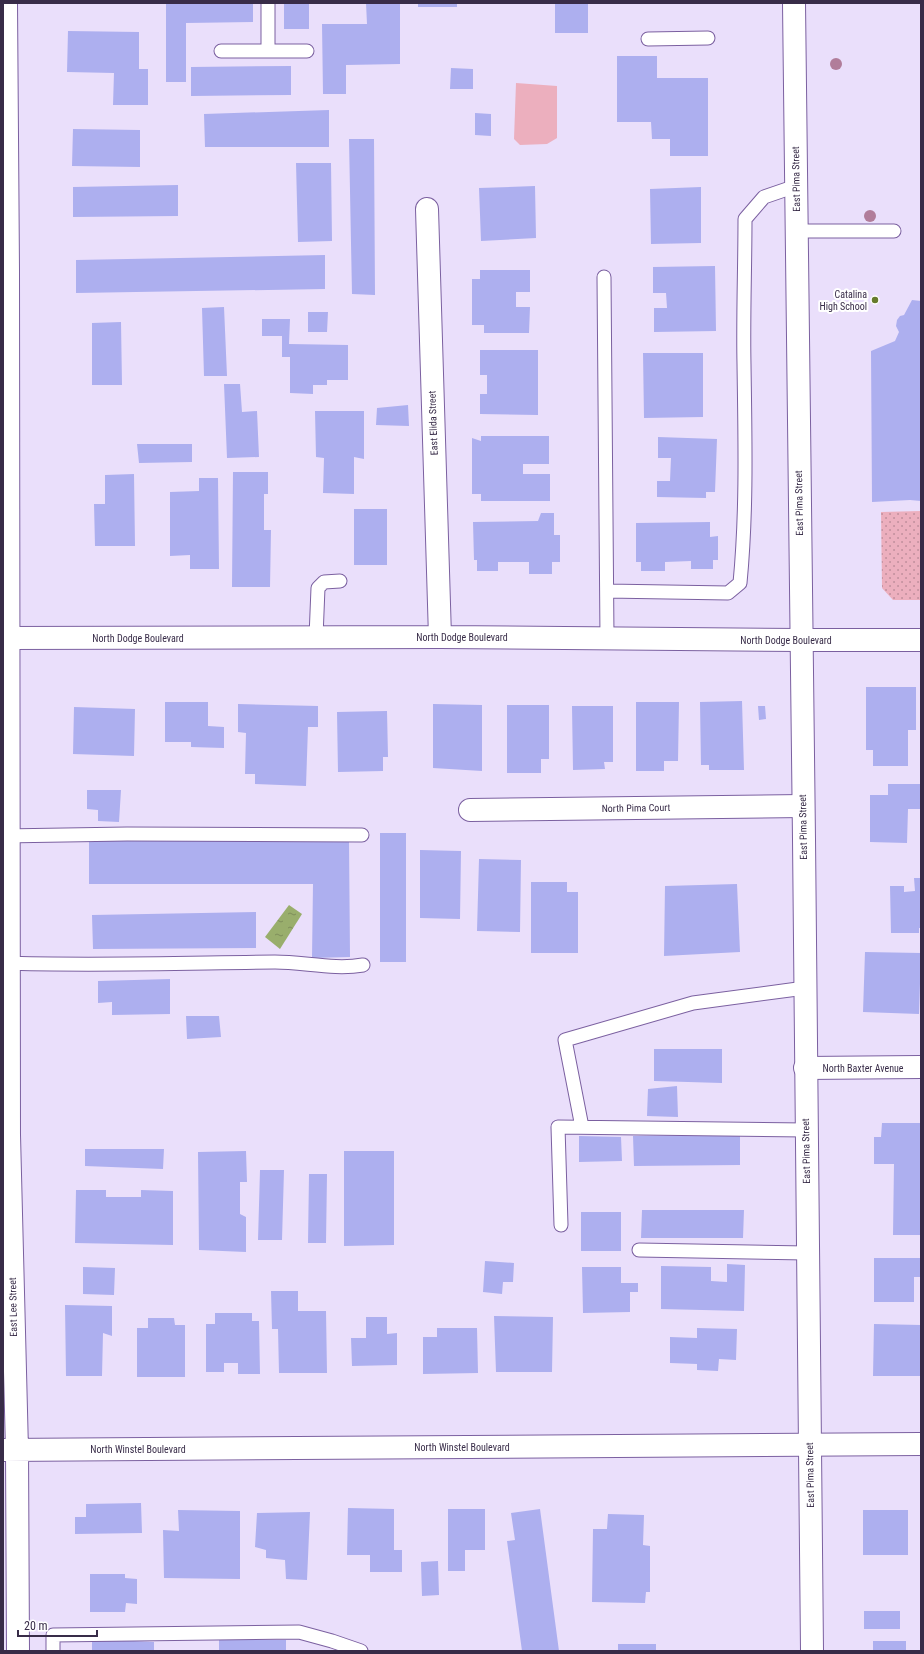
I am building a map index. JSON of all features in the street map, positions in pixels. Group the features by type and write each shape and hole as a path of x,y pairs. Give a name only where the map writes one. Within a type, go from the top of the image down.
{"street":[{"name":"East Pima Street","path":"794,3 812,1651"},
{"name":"East Lee Street","path":"5,8 7,1249 10,1450 18,1651"},
{"name":"East Elida Street","path":"427,209 440,637"},
{"name":"North Dodge Boulevard","path":"6,638 440,637 921,640"},
{"name":"North Pima Court","path":"470,810 803,806"},
{"name":"North Baxter Avenue","path":"806,1068 921,1067"},
{"name":"North Winstel Boulevard","path":"10,1450 921,1444"}],"lane":[{"path":"268,3 268,51"},
{"path":"648,39 708,38"},
{"path":"221,51 307,51"},
{"path":"607,591 728,593 740,583 744,549 746,473 744,363 745,219 764,197 796,186"},
{"path":"796,230 894,231"},
{"path":"604,277 607,638"},
{"path":"316,637 318,588 324,582 340,581"},
{"path":"6,836 127,834 362,835"},
{"path":"6,972 93,965 279,962 329,966 363,965"},
{"path":"582,1127 565,1040 693,1004 805,988"},
{"path":"561,1225 558,1127 806,1130"},
{"path":"640,1250 807,1253"},
{"path":"53,1651 53,1635 299,1632 332,1641 360,1651"}],"shaded area":[{"path":"516,83 557,86 557,138 547,144 520,145 514,139"},
{"path":"921,511 921,600 893,600 882,588 881,512"}],"water":[{"path":"289,905 302,914 280,949 265,937"}],"building":[{"path":"166,3 253,3 253,22 186,23 186,82 166,82"},
{"path":"284,3 309,3 309,29 284,29"},
{"path":"366,3 400,3 400,64 346,65 346,94 323,94 322,24 367,24"},
{"path":"418,3 457,3 457,7 418,7"},
{"path":"555,3 588,3 588,33 555,33"},
{"path":"68,31 139,32 139,69 148,69 148,105 113,105 114,73 67,72"},
{"path":"617,56 657,56 657,78 708,78 708,156 670,156 670,139 652,139 651,122 617,122"},
{"path":"291,66 291,95 191,96 191,67"},
{"path":"451,68 473,69 473,89 450,89"},
{"path":"329,110 329,147 205,147 204,114"},
{"path":"475,113 491,114 491,136 475,135"},
{"path":"73,129 140,130 140,167 72,166"},
{"path":"349,139 374,139 375,295 352,294"},
{"path":"296,163 331,163 332,241 298,242"},
{"path":"178,185 178,216 73,217 73,187"},
{"path":"535,186 536,238 481,241 479,188"},
{"path":"701,187 701,243 651,244 650,189"},
{"path":"325,255 325,289 76,293 76,260"},
{"path":"715,266 716,331 654,332 654,308 667,308 666,293 653,293 653,267"},
{"path":"480,270 530,270 530,292 516,292 516,307 530,307 529,333 484,333 484,325 472,325 472,279 480,279"},
{"path":"912,300 921,301 921,501 910,500 872,502 871,351 895,341 899,332 896,326 897,320 900,316 904,315"},
{"path":"224,307 227,376 204,376 202,308"},
{"path":"308,312 328,312 327,332 308,332"},
{"path":"262,319 290,319 289,344 348,345 348,380 327,380 327,385 313,385 313,394 290,393 290,357 282,357 282,336 262,336"},
{"path":"121,322 122,385 92,385 92,323"},
{"path":"480,350 538,350 538,415 480,414 480,394 487,394 487,375 480,375"},
{"path":"643,353 703,353 703,417 644,418"},
{"path":"224,384 240,384 242,412 257,411 259,457 227,458"},
{"path":"408,405 409,426 376,425 377,408"},
{"path":"315,411 364,411 364,459 354,457 354,494 323,493 324,458 316,457"},
{"path":"481,436 549,436 549,464 523,464 523,474 550,474 550,501 481,501 481,494 472,494 472,438 481,441"},
{"path":"658,437 717,439 715,492 706,492 706,498 657,497 657,481 670,481 671,458 658,458"},
{"path":"137,444 192,444 192,462 139,463"},
{"path":"233,472 268,472 268,494 264,494 264,530 271,530 270,587 232,587"},
{"path":"134,474 135,546 95,546 94,504 105,504 105,475"},
{"path":"199,478 218,478 219,569 190,569 190,555 170,556 170,492 199,491"},
{"path":"354,509 387,509 387,565 354,565"},
{"path":"541,513 554,513 554,535 560,535 560,562 552,562 552,574 529,574 529,562 498,562 498,571 477,571 477,560 474,560 473,522 538,521"},
{"path":"710,522 710,537 718,536 718,560 713,560 713,569 691,569 691,561 665,562 665,571 641,571 641,562 636,562 636,523"},
{"path":"866,687 916,687 916,730 908,730 908,766 873,766 873,750 866,750"},
{"path":"742,701 744,770 709,770 709,765 701,765 700,702"},
{"path":"165,702 208,702 208,726 224,727 224,748 191,747 191,742 165,742"},
{"path":"636,702 679,702 678,761 664,761 664,771 636,771"},
{"path":"238,704 318,706 318,727 308,727 306,786 255,784 255,774 245,774 246,733 238,732"},
{"path":"433,704 482,705 482,771 433,768"},
{"path":"507,705 549,705 549,759 541,759 541,773 507,773"},
{"path":"572,706 613,706 613,762 604,762 605,769 573,770"},
{"path":"758,706 765,706 766,719 759,720"},
{"path":"74,707 135,709 134,756 73,754"},
{"path":"387,711 388,757 383,757 383,771 338,772 337,712"},
{"path":"888,784 921,784 921,809 908,809 907,843 870,842 870,795 888,795"},
{"path":"87,790 121,790 119,822 98,821 98,810 87,809"},
{"path":"380,833 406,833 406,962 380,962"},
{"path":"349,840 350,957 312,958 313,884 89,884 89,841"},
{"path":"420,850 461,851 460,919 420,918"},
{"path":"479,859 521,860 520,932 477,931"},
{"path":"914,878 921,878 921,928 919,928 919,933 891,933 890,886 904,886 904,892 915,891"},
{"path":"531,882 567,882 567,892 578,892 578,953 531,953"},
{"path":"737,884 740,952 664,956 665,886"},
{"path":"256,912 256,948 93,949 92,915"},
{"path":"865,952 921,953 919,1014 863,1012"},
{"path":"170,979 170,1014 112,1015 112,1002 98,1003 98,981"},
{"path":"186,1016 219,1016 221,1037 187,1039"},
{"path":"654,1049 722,1049 722,1083 654,1081"},
{"path":"677,1086 678,1117 647,1116 648,1089"},
{"path":"882,1123 921,1123 921,1235 893,1235 894,1164 874,1164 874,1137 881,1137"},
{"path":"740,1135 740,1165 634,1166 633,1136"},
{"path":"579,1136 621,1137 622,1161 579,1162"},
{"path":"85,1149 164,1149 163,1169 85,1166"},
{"path":"246,1151 247,1182 240,1182 240,1214 246,1217 246,1252 199,1250 198,1152"},
{"path":"344,1151 394,1151 394,1245 344,1246"},
{"path":"260,1170 284,1170 282,1240 258,1240"},
{"path":"309,1174 327,1174 326,1243 308,1243"},
{"path":"76,1190 106,1190 106,1197 141,1197 141,1190 173,1191 173,1245 75,1243"},
{"path":"642,1210 744,1210 743,1238 641,1238"},
{"path":"581,1212 621,1212 621,1251 581,1251"},
{"path":"874,1258 921,1258 921,1277 914,1277 914,1302 874,1302"},
{"path":"485,1261 514,1263 513,1282 503,1282 502,1294 483,1292"},
{"path":"727,1264 745,1265 744,1311 661,1309 661,1266 711,1267 711,1281 727,1282"},
{"path":"83,1267 115,1268 114,1295 83,1294"},
{"path":"582,1267 621,1267 621,1283 638,1283 638,1292 630,1292 630,1312 583,1313"},
{"path":"271,1291 298,1291 298,1311 326,1311 327,1373 279,1373 278,1329 272,1329"},
{"path":"65,1305 112,1306 112,1336 103,1333 102,1376 66,1376"},
{"path":"215,1313 252,1313 252,1321 259,1321 260,1374 238,1374 238,1363 224,1363 224,1372 206,1372 206,1324 215,1324"},
{"path":"494,1316 553,1317 552,1372 496,1372"},
{"path":"366,1317 387,1317 387,1334 397,1333 397,1365 352,1366 351,1338 366,1338"},
{"path":"148,1318 174,1318 175,1325 185,1325 185,1377 137,1377 137,1328 148,1328"},
{"path":"874,1324 921,1325 921,1376 873,1376"},
{"path":"437,1328 477,1328 478,1373 423,1374 423,1337 437,1337"},
{"path":"697,1328 737,1329 736,1360 719,1359 718,1371 697,1370 697,1364 670,1363 670,1337 697,1338"},
{"path":"141,1503 142,1533 75,1534 75,1517 86,1517 86,1504"},
{"path":"348,1508 394,1509 394,1550 402,1550 402,1572 370,1572 370,1555 347,1555"},
{"path":"448,1509 485,1509 485,1550 465,1550 465,1571 448,1571"},
{"path":"540,1509 559,1651 522,1651 507,1541 515,1540 511,1513"},
{"path":"178,1510 240,1511 240,1579 164,1578 163,1530 179,1531"},
{"path":"863,1510 908,1510 908,1555 863,1555"},
{"path":"310,1512 307,1580 286,1579 285,1560 266,1558 266,1550 255,1547 257,1513"},
{"path":"608,1514 644,1515 643,1545 650,1546 650,1592 646,1592 645,1603 592,1602 593,1529 607,1529"},
{"path":"438,1561 439,1595 422,1596 421,1562"},
{"path":"90,1574 125,1574 125,1578 137,1579 137,1604 126,1603 125,1612 90,1612"},
{"path":"864,1611 900,1611 900,1629 864,1629"},
{"path":"92,1639 154,1642 154,1651 92,1651"},
{"path":"219,1640 286,1640 286,1651 219,1651"},
{"path":"873,1641 906,1641 906,1651 873,1651"},
{"path":"618,1644 656,1644 656,1651 618,1651"}],"place":[{"name":"Catalina High School","path":"875,300"}]}
